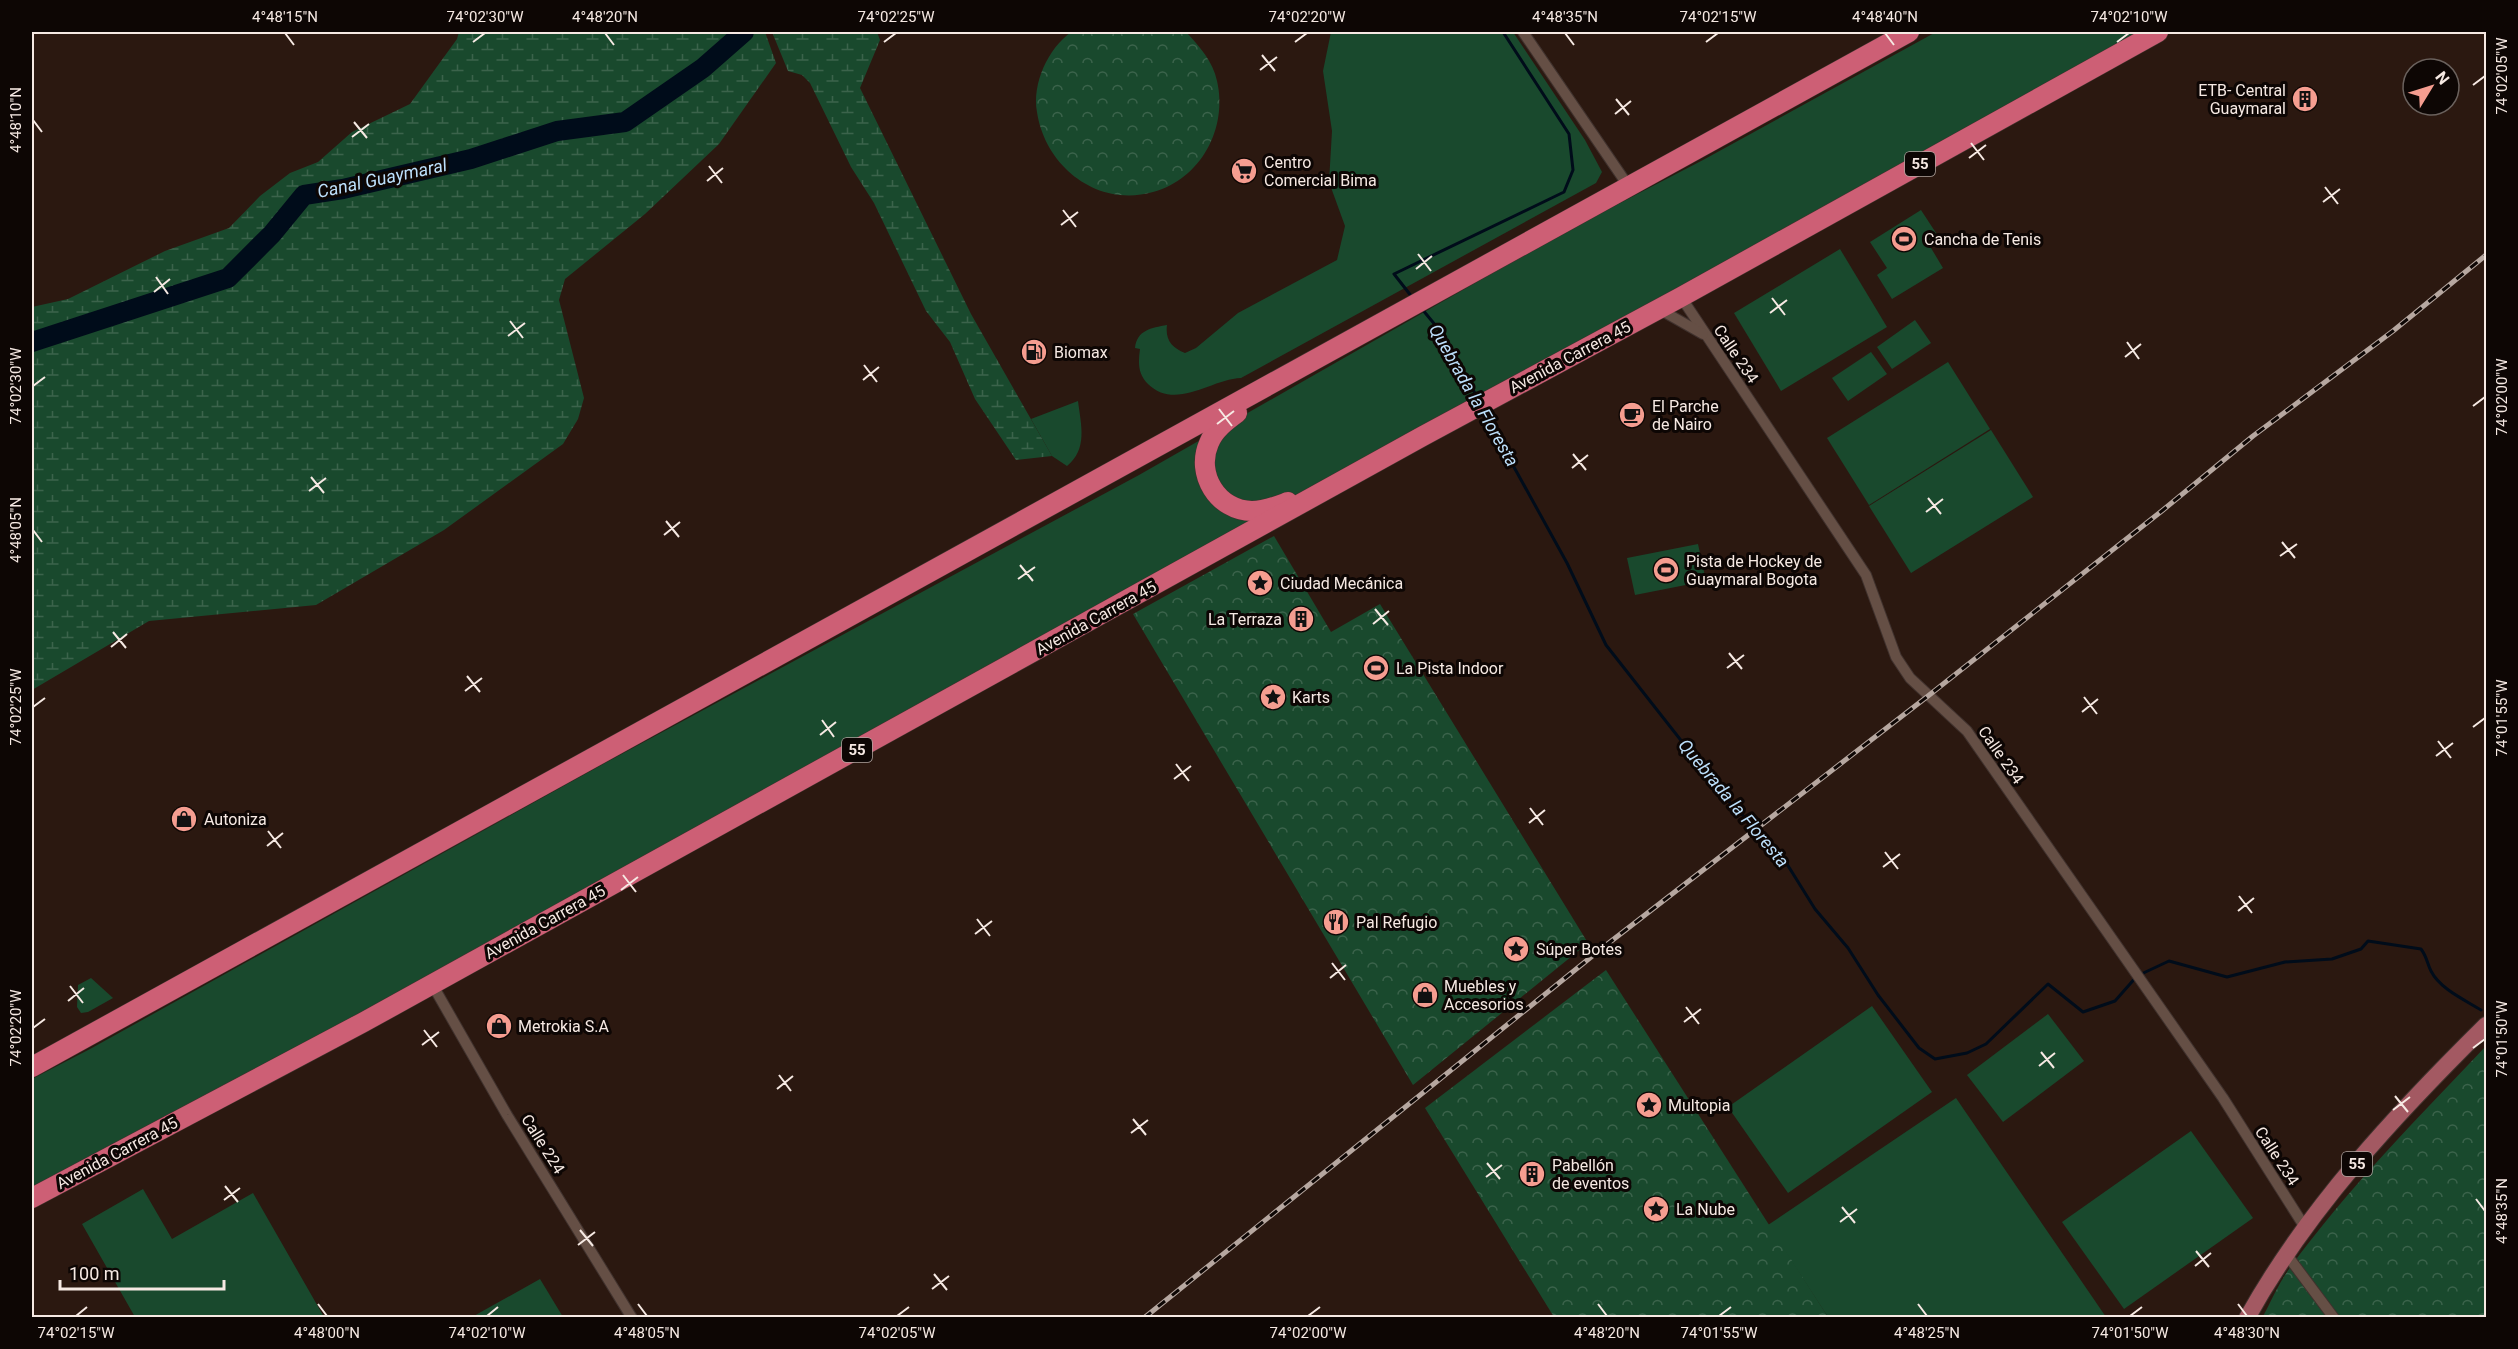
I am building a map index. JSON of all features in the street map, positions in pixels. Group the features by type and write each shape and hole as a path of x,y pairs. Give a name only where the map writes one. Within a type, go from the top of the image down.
{"highway":[{"path":"32,1067 1909,32"},
{"name":"Avenida Carrera 45","path":"32,1198 432,984 2158,32"},
{"path":"1309,364 1220,427 1208,446 1205,463 1208,479 1221,499 1241,510 1251,511 1289,502 1358,473"}],"main road":[{"name":"55","path":"2247,1317 2266,1284 2306,1228 2382,1134 2427,1084 2487,1025"}],"street":[{"path":"1523,32 1629,187"},
{"name":"Calle 234","path":"1681,297 1866,575 1896,657 1910,678 1967,731 2223,1098 2306,1228"},
{"path":"1659,309 1706,336"},
{"name":"Calle 224","path":"432,984 507,1114 632,1317"},
{"path":"2287,1255 2334,1317"}],"green space":[{"path":"459,32 765,32 776,63 719,144 645,214 565,279 559,300 584,398 578,419 563,444 444,530 316,605 149,621 32,690 32,307 68,299 165,251 229,228 260,196 290,173 318,162 352,132 410,104 457,39"},
{"path":"772,32 877,32 880,40 860,88 971,314 1052,456 1016,460 975,399 950,342 926,311 874,203 851,167 810,83 802,75 788,71"},
{"path":"1071,32 1186,32 1200,48 1209,60 1217,81 1218,116 1207,149 1185,176 1153,192 1132,195 1112,194 1094,188 1077,178 1062,165 1042,132 1036,101 1039,78 1049,57"},
{"path":"1331,32 1513,32 1585,140 1602,172 1596,183 1241,378 1194,392 1170,395 1159,392 1145,380 1139,364 1140,349 1135,348 1139,337 1146,331 1167,325 1170,343 1185,353 1196,348 1238,313 1337,260 1345,226 1329,182 1332,131 1323,71"},
{"path":"1936,32 2144,32 414,984 32,1190 32,1079 605,763 1139,475 1566,231 1703,160"},
{"path":"1921,210 1938,236 1928,243 1943,268 1892,299 1877,275 1887,268 1870,242"},
{"path":"1840,249 1887,327 1781,391 1734,313"},
{"path":"1915,320 1931,343 1892,369 1877,347"},
{"path":"1871,352 1887,374 1848,401 1832,378"},
{"path":"1948,362 1990,429 1869,505 1827,438"},
{"path":"1078,401 1080,444 1074,459 1067,466 1052,456 1031,419"},
{"path":"1991,430 2033,497 1911,573 1869,506"},
{"path":"1274,536 1331,632 1380,604 1588,943 1413,1085 1133,614"},
{"name":"Pista de Hockey de Guaymaral Bogota","path":"1698,544 1706,581 1635,595 1627,558"},
{"path":"1606,970 1828,1317 1554,1317 1425,1108"},
{"path":"91,978 113,998 88,1012 81,1013 77,1007 78,985"},
{"path":"1872,1006 1932,1092 1788,1193 1728,1107"},
{"path":"2048,1014 2084,1061 2003,1122 1967,1075"},
{"path":"2486,1046 2486,1317 2262,1318 2285,1275 2311,1239 2384,1154"},
{"path":"1956,1098 2106,1317 1828,1317 1768,1225"},
{"path":"2191,1131 2253,1218 2124,1309 2062,1222"},
{"path":"143,1189 172,1239 253,1193 324,1317 135,1317 82,1224"},
{"path":"540,1279 563,1317 472,1317"}],"waterway":[{"name":"Canal Guaymaral","path":"32,342 228,278 272,234 304,195 343,189 471,159 557,131 625,122 703,68 744,32"},
{"name":"Quebrada la Floresta","path":"1412,297 1394,274 1564,192 1573,170 1569,134 1503,32"},
{"name":"Quebrada la Floresta","path":"1422,309 1441,332 1477,397"},
{"name":"Quebrada la Floresta","path":"1483,411 1567,563 1606,645 1731,804 1777,848 1815,909 1848,948 1878,995 1919,1048 1935,1059 1967,1053 1986,1044 2048,984 2083,1012 2115,1001 2137,976 2169,961 2227,977 2285,962 2332,959 2361,949 2368,941 2421,949 2431,971 2440,983 2453,994 2481,1010"}],"railway":[{"path":"1144,1318 1601,949 1928,696 2253,436 2393,331 2486,255"}],"place":[{"name":"ETB- Central Guaymaral","path":"2305,99"},
{"name":"Centro Comercial Bima","path":"1244,171"},
{"name":"Cancha de Tenis","path":"1904,239"},
{"name":"Biomax","path":"1034,352"},
{"name":"El Parche de Nairo","path":"1632,415"},
{"name":"Pista de Hockey de Guaymaral Bogota","path":"1666,570"},
{"name":"Ciudad Mecánica","path":"1260,583"},
{"name":"La Terraza","path":"1301,619"},
{"name":"La Pista Indoor","path":"1376,668"},
{"name":"Karts","path":"1273,697"},
{"name":"Autoniza","path":"184,819"},
{"name":"Pal Refugio","path":"1336,922"},
{"name":"Súper Botes","path":"1516,949"},
{"name":"Muebles y Accesorios","path":"1425,995"},
{"name":"Metrokia S.A","path":"499,1026"},
{"name":"Multopia","path":"1649,1105"},
{"name":"Pabellón de eventos","path":"1532,1174"},
{"name":"La Nube","path":"1656,1209"}]}
